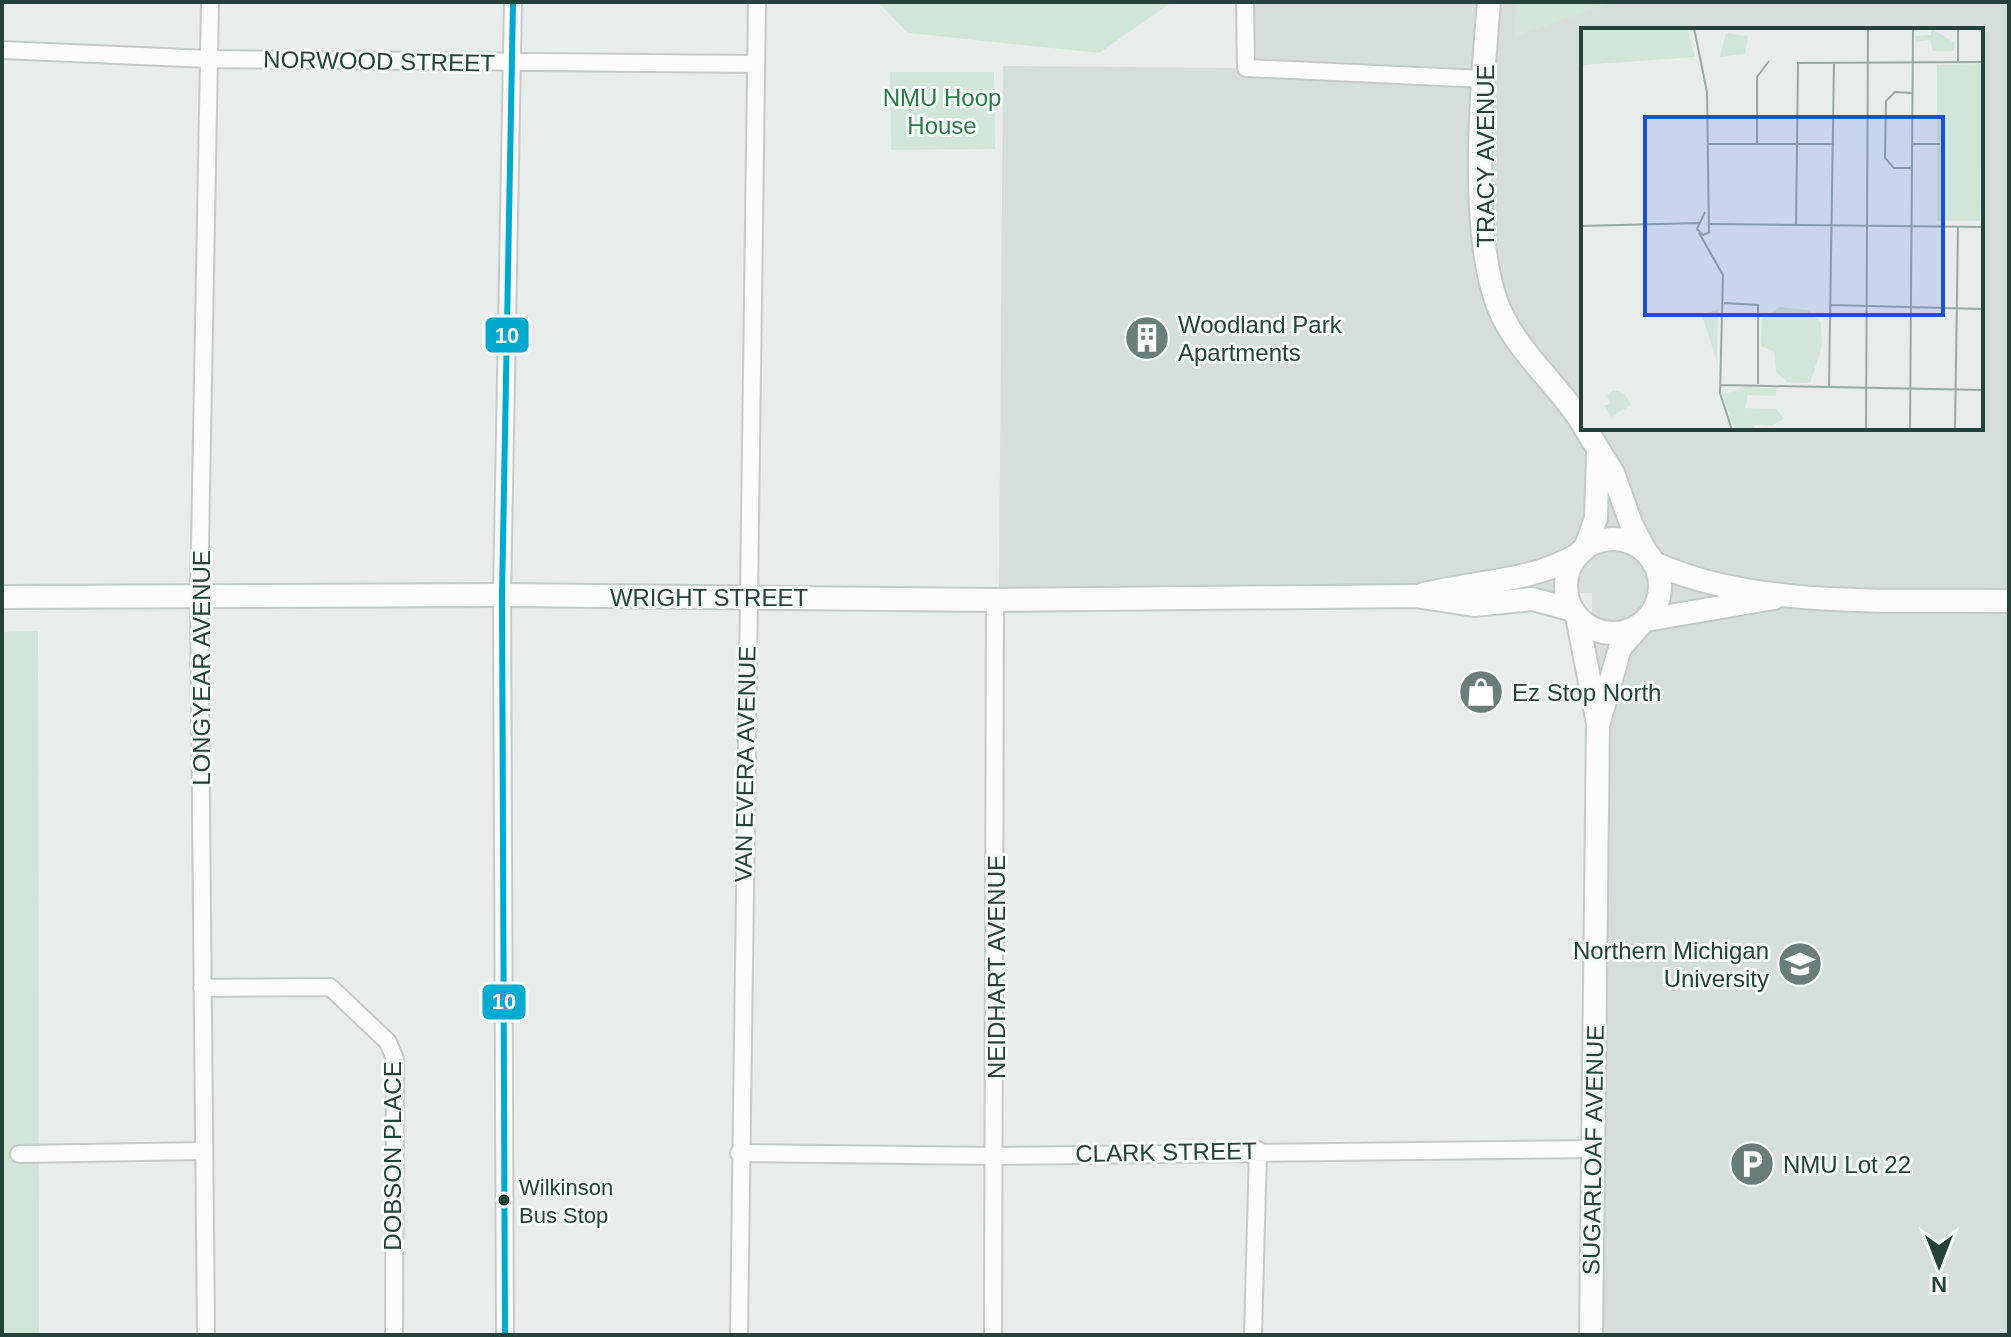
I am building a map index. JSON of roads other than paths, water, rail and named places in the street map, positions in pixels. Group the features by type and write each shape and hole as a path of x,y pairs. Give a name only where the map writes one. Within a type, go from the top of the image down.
{"main road":[{"name":"TRACY AVENUE","path":"1489,2 1483,79 1482,214 1492,290 1512,334 1581,422"},
{"name":"TRACY AVENUE","path":"1586,430 1613,473 1632,526 1651,559"},
{"name":"TRACY AVENUE","path":"1582,552 1596,518 1598,453"},
{"path":"1780,597 1644,622 1622,633 1609,633 1595,630 1575,613 1566,582 1582,552 1598,541 1622,540 1651,559 1707,583 1780,597 2009,601"},
{"name":"WRIGHT STREET","path":"2,597 502,595 995,600 1415,596 1519,576 1553,567 1582,552"},
{"path":"1644,622 1655,609 1661,588 1651,559"},
{"name":"WRIGHT STREET","path":"1415,596 1464,605 1532,599 1575,613"},
{"name":"SUGARLOAF AVENUE","path":"1575,613 1598,725 1591,1335"},
{"name":"SUGARLOAF AVENUE","path":"1598,725 1620,648 1644,622"}],"street":[{"name":"LONGYEAR AVENUE","path":"206,1335 199,598 210,2"},
{"path":"505,1335 502,595 513,2"},
{"name":"VAN EVERA AVENUE","path":"739,1335 739,1153 757,2"},
{"path":"1245,2 1246,68 1483,79"},
{"name":"NORWOOD STREET","path":"2,50 209,59 756,64"},
{"name":"NEIDHART AVENUE","path":"993,1335 996,1156 995,600"},
{"name":"DOBSON PLACE","path":"202,988 330,987 388,1042 395,1059 394,1335"},
{"name":"CLARK STREET","path":"739,1153 996,1156 1258,1150 1593,1149"},
{"path":"1253,1335 1258,1150"},
{"path":"19,1154 203,1151"}],"place":[{"name":"Woodland Park Apartments","path":"1147,338"},
{"name":"Ez Stop North","path":"1481,692"},
{"name":"Northern Michigan University","path":"1800,964"},
{"name":"NMU Lot 22","path":"1752,1164"},
{"name":"Wilkinson Bus Stop","path":"504,1200"}],"park label":[{"name":"NMU Hoop House","path":"942,111"}]}
